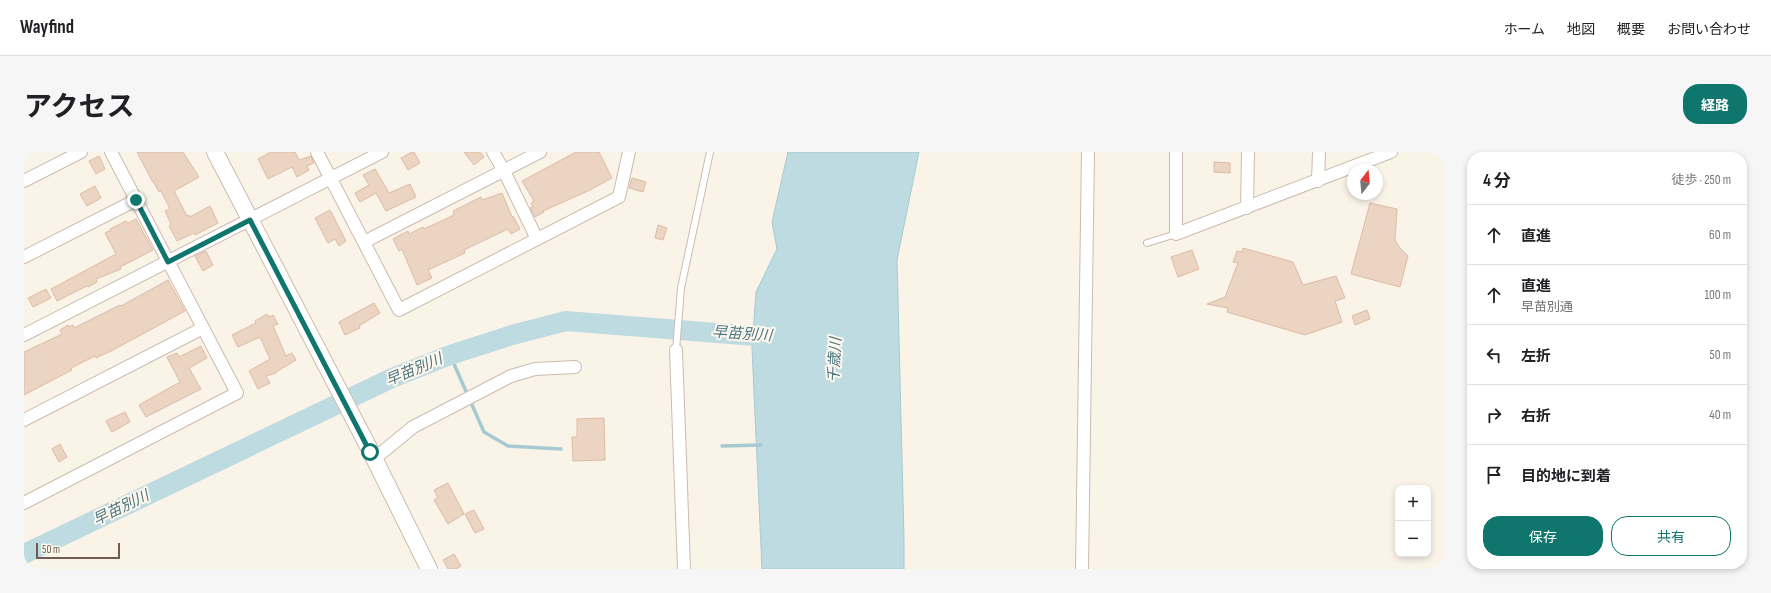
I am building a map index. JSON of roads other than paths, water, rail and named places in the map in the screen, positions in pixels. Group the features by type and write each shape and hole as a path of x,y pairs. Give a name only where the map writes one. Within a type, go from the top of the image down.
{"street":[{"path":"24,181 82,152"},
{"path":"24,503 237,393 111,152"},
{"path":"215,152 326,369 371,453 429,569"},
{"path":"317,152 399,310 619,197 629,152"},
{"path":"24,335 382,152"},
{"path":"492,152 504,171 537,239"},
{"path":"364,242 540,152"},
{"path":"1082,569 1088,152"},
{"path":"1176,152 1176,234 1391,152"},
{"path":"1247,208 1248,152"},
{"path":"1318,181 1319,152"},
{"path":"24,257 136,200"},
{"path":"24,420 203,328"},
{"path":"676,350 684,569"},
{"path":"371,453 413,427 511,376 535,369 576,367"}],"lane":[{"path":"676,350 681,288 710,152"},
{"path":"1147,243 1176,234"}],"water":[{"name":"千歳川","path":"788,152 919,152 897,260 904,569 762,569 752,348 756,292 777,249 772,222"}],"waterway":[{"name":"早苗別川","path":"24,554 392,378 450,355 512,335 566,321 780,338"},
{"path":"450,355 484,432 508,446 561,449"},
{"path":"722,446 761,445"}]}
